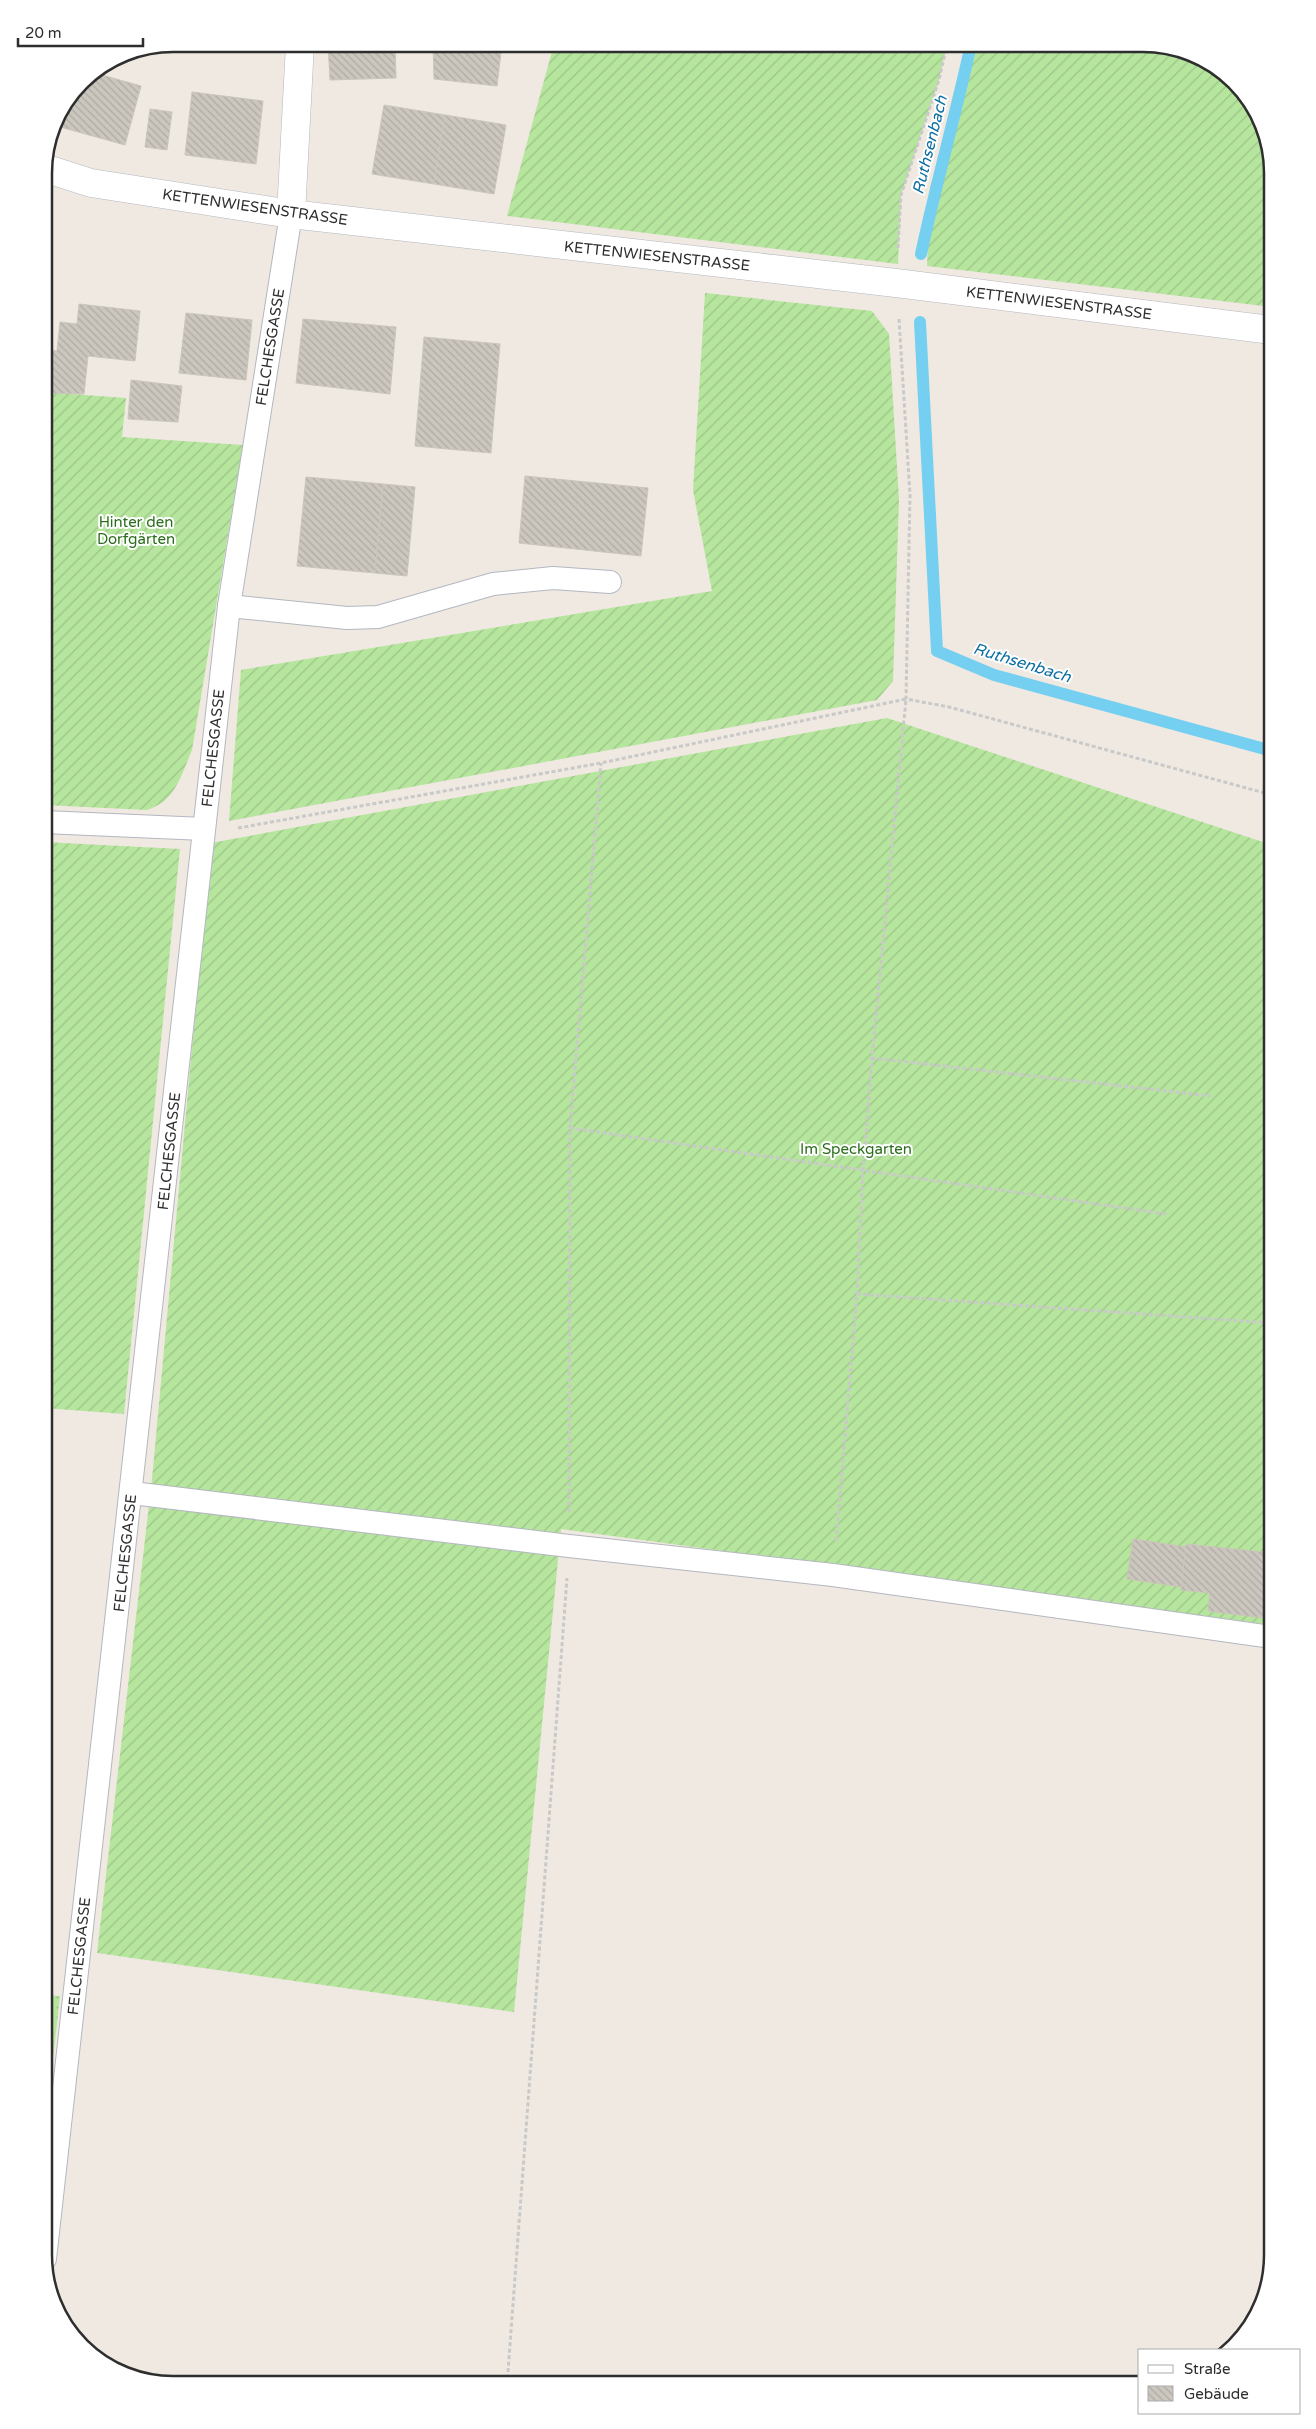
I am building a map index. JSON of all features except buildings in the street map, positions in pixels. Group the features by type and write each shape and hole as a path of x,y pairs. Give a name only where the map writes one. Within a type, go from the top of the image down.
{"street":[{"name":"FELCHESGASSE","path":"291,214 300,53"},
{"name":"KETTENWIESENSTRASSE","path":"53,171 91,183 291,214 896,282 1264,329"}],"lane":[{"name":"FELCHESGASSE","path":"52,2189 132,1493 229,606 291,214"},
{"path":"229,606 347,618 378,617 493,584 553,578 610,582"},
{"path":"53,822 204,829"},
{"path":"132,1493 569,1546 833,1575 1264,1636"}],"path":[{"path":"833,1575 857,1294 863,1170 872,1058 906,699 910,495 896,282 901,195 939,80 945,53"},
{"path":"204,829 226,830 246,827 601,763 906,699 958,710 1264,792"},
{"path":"508,2376 569,1546 570,1128 601,763"},
{"path":"872,1058 1211,1096"},
{"path":"570,1128 1166,1214"},
{"path":"857,1294 1264,1322"}],"green space":[{"path":"552,53 945,53 939,80 901,195 898,264 507,216"},
{"path":"971,53 1150,53 1174,57 1203,69 1228,88 1238,100 1254,127 1259,142 1264,174 1264,306 927,266 930,187 961,98"},
{"path":"705,293 872,311 889,334 899,500 893,681 877,700 229,821 241,670 712,591 693,490"},
{"name":"Hinter den Dorfgärten","path":"53,393 126,398 122,437 243,445 192,750 181,778 171,794 157,806 147,810 53,805"},
{"name":"Im Speckgarten","path":"887,718 1264,842 1264,1624 561,1529 514,2012 97,1953 152,1479 211,843"},
{"path":"53,842 180,849 124,1414 52,1409"},
{"path":"52,1996 60,1996 52,2067"}],"waterway":[{"name":"Ruthsenbach","path":"921,254 969,53"},
{"name":"Ruthsenbach","path":"920,322 937,651 994,675 1264,749"}]}
